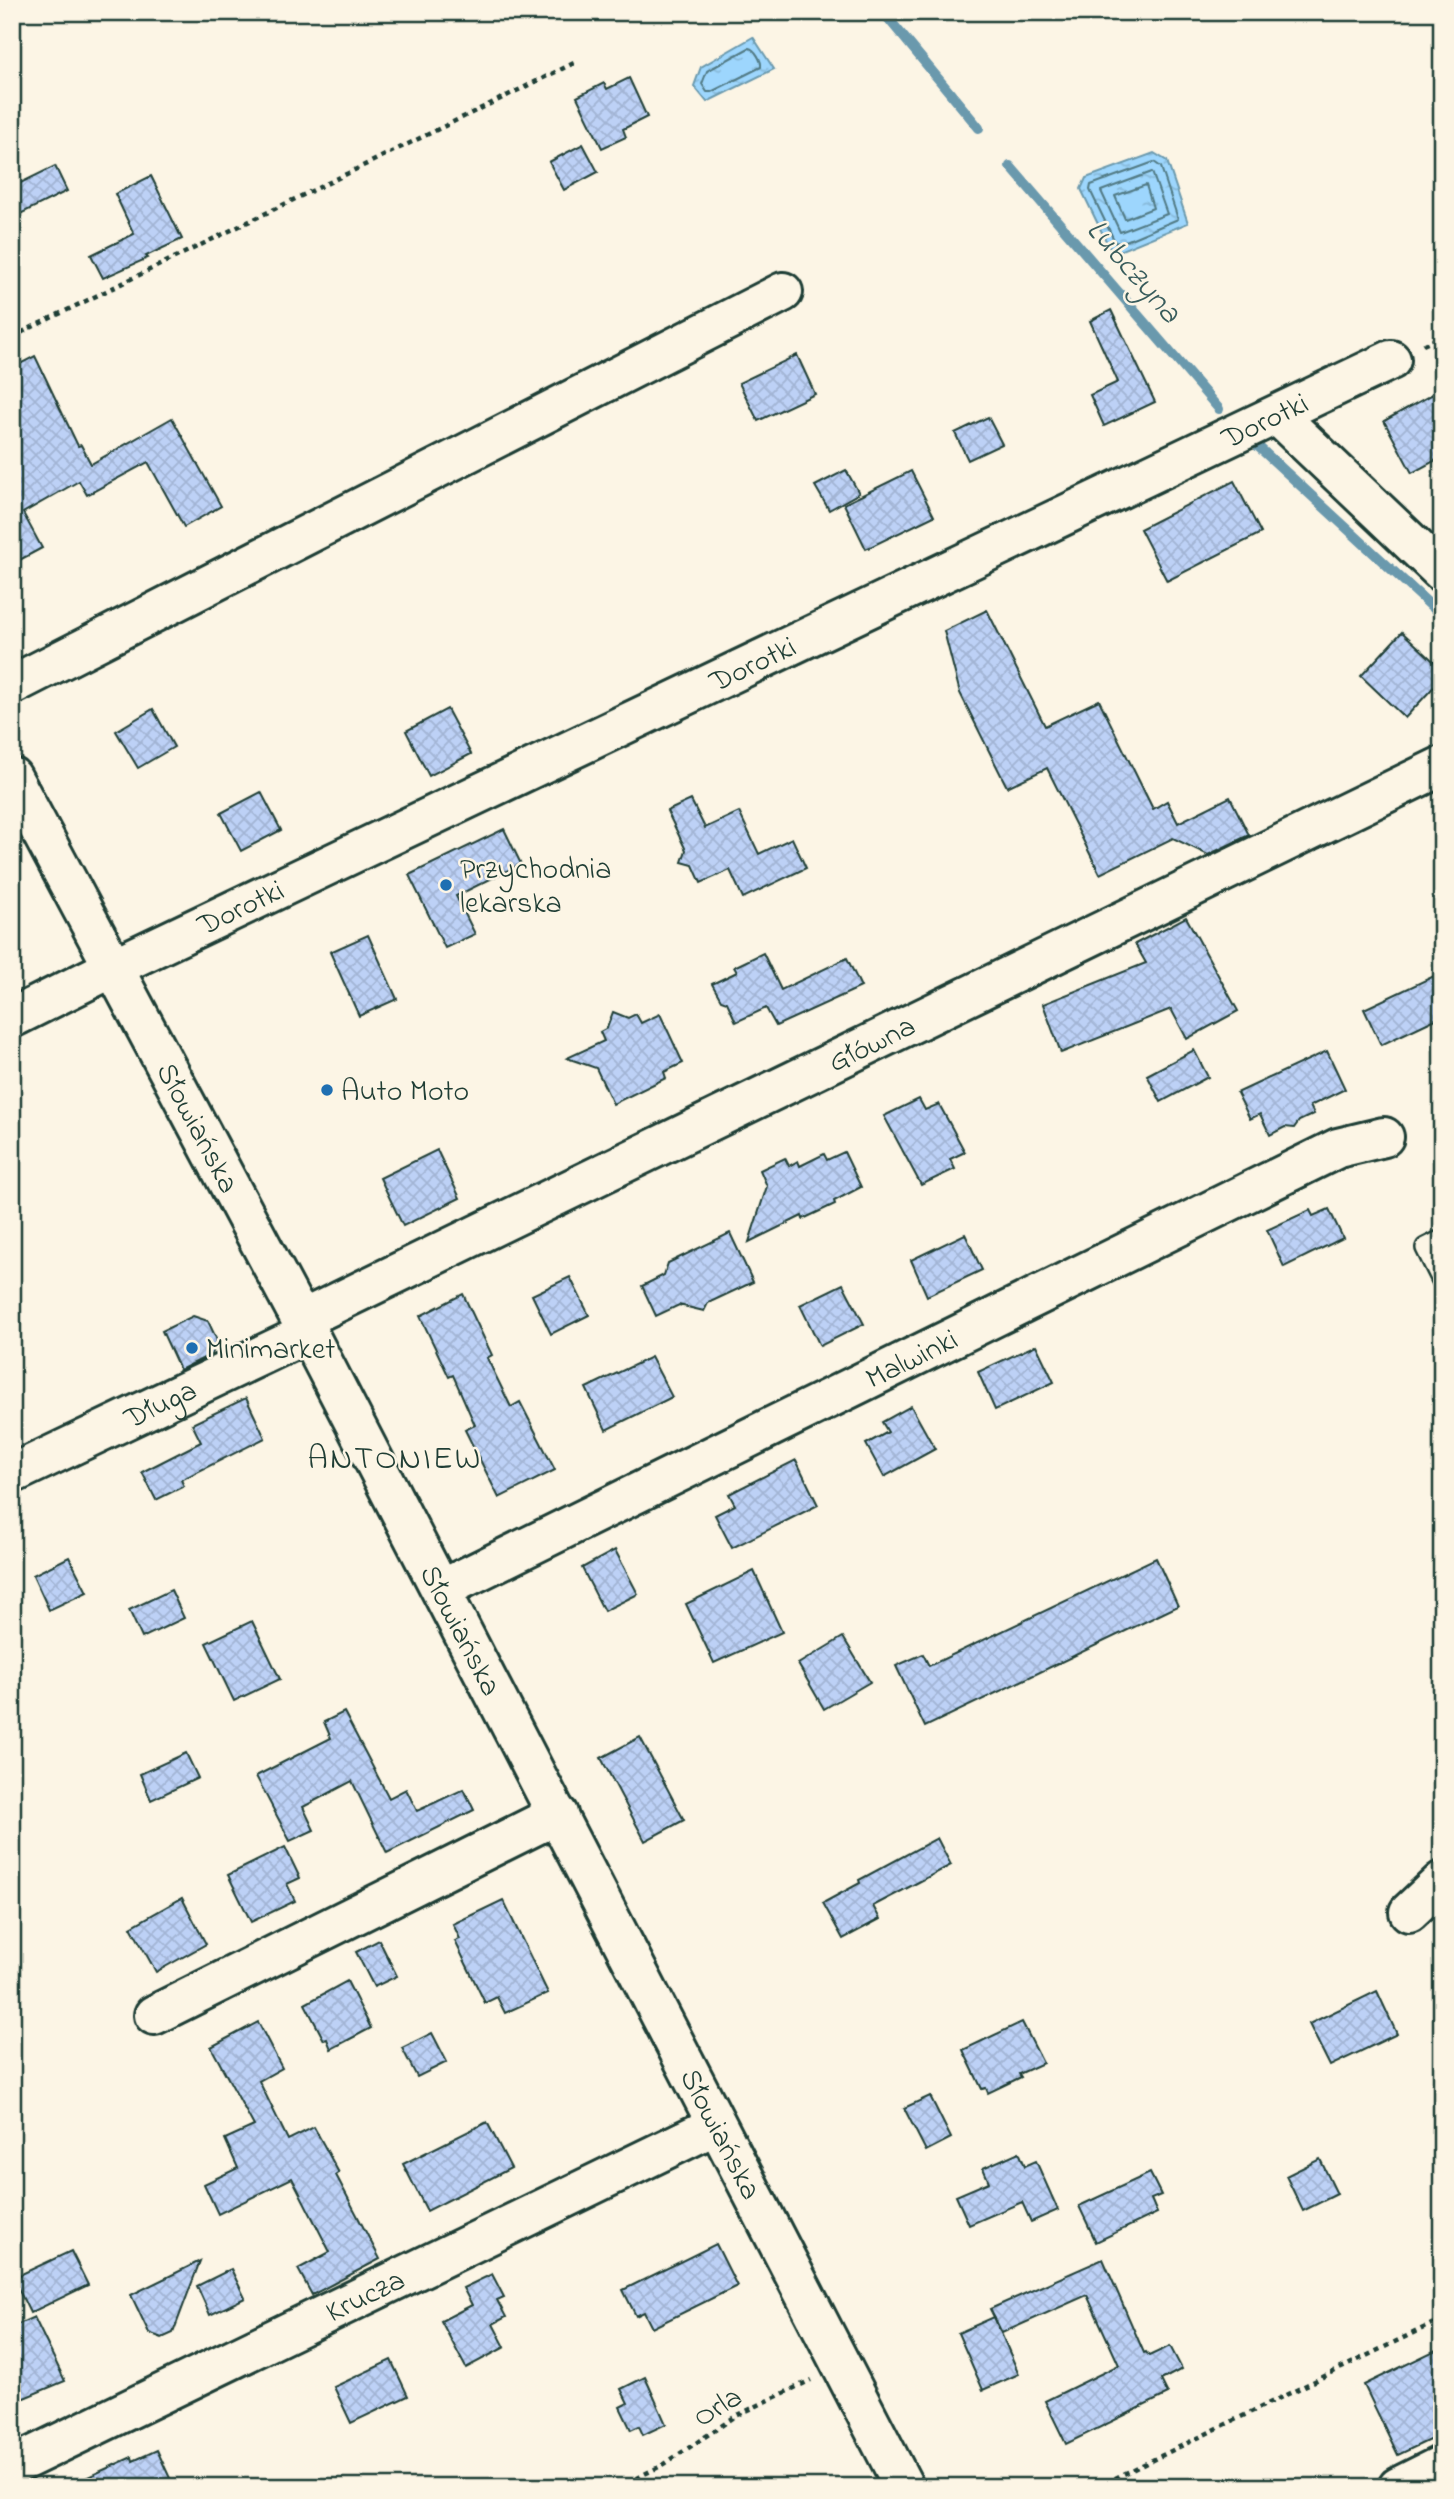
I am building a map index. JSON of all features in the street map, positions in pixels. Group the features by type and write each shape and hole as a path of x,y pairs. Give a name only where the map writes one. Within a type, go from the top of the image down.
{"street":[{"path":"12,685 783,292"},
{"name":"Dorotki","path":"12,1018 114,967 1391,360"},
{"path":"1276,415 1442,572"},
{"name":"Główna","path":"305,1326 1442,766"},
{"name":"Słowiańska","path":"12,778 305,1326 904,2487"},
{"name":"Malwinki","path":"442,1589 1338,1149 1384,1137"},
{"name":"Długa","path":"12,1474 305,1326"},
{"path":"154,2015 558,1814"},
{"path":"1409,1912 1442,1881"},
{"name":"Krucza","path":"12,2466 716,2125"},
{"path":"1398,2487 1442,2465"}],"lane":[{"path":"1442,1240 1426,1248 1442,1280"}],"path":[{"path":"12,337 574,63"},
{"path":"1097,2487 1442,2319"},
{"name":"Orla","path":"618,2487 663,2465 736,2416 840,2365"}],"water":[{"path":"476,12 579,12 554,20 528,22"},
{"path":"753,37 774,69 707,102 694,86 701,67"},
{"path":"1154,153 1167,161 1188,223 1119,251 1109,247 1081,189 1086,178"}],"building":[{"path":"629,78 647,117 623,129 626,137 602,148 577,97 604,83 607,89"},
{"path":"583,144 598,172 564,190 549,162"},
{"path":"55,166 67,191 12,218 12,187"},
{"path":"151,176 182,239 103,278 91,255 134,234 115,194"},
{"path":"1111,310 1155,402 1104,426 1090,395 1118,382 1090,321"},
{"path":"797,355 815,394 758,421 739,383"},
{"path":"35,356 78,446 81,445 91,464 172,418 221,506 184,527 148,462 87,495 79,481 23,513 42,548 12,564 12,368"},
{"path":"1442,389 1442,457 1412,473 1384,421"},
{"path":"988,417 1002,444 968,460 955,433"},
{"path":"846,470 859,493 829,510 815,486"},
{"path":"911,471 934,516 866,549 844,504"},
{"path":"1234,481 1261,533 1167,581 1140,529"},
{"path":"987,610 1045,726 1099,700 1153,809 1167,801 1178,823 1230,797 1249,835 1208,855 1173,838 1100,874 1047,768 1007,787 960,693 944,631"},
{"path":"1402,632 1442,669 1442,678 1405,718 1361,676"},
{"path":"153,709 174,747 138,768 116,731"},
{"path":"447,709 471,754 429,776 406,731"},
{"path":"261,792 281,830 241,851 221,813"},
{"path":"691,800 705,828 739,812 759,854 792,838 806,868 743,898 730,870 701,883 693,865 682,862 686,850 667,811"},
{"name":"Przychodnia lekarska","path":"504,829 521,864 456,896 475,934 445,948 409,875"},
{"path":"1186,917 1238,1011 1187,1039 1171,1009 1061,1053 1043,1004 1146,963 1135,944"},
{"path":"368,935 397,999 359,1016 330,952"},
{"path":"763,953 781,990 847,958 861,987 776,1026 766,1008 736,1022 727,1002 721,1000 712,984 737,972 734,967"},
{"path":"1434,976 1442,993 1442,1016 1381,1045 1364,1009"},
{"path":"613,1012 628,1018 636,1014 641,1023 660,1014 683,1063 664,1072 666,1078 613,1104 596,1068 567,1058 604,1041 600,1032 607,1028"},
{"path":"1194,1050 1208,1077 1161,1102 1147,1075"},
{"path":"1327,1051 1345,1089 1310,1106 1314,1114 1299,1121 1294,1128 1285,1127 1270,1135 1260,1114 1250,1119 1237,1093"},
{"path":"919,1099 925,1110 939,1104 965,1152 950,1159 955,1169 921,1185 884,1116"},
{"path":"437,1150 460,1198 403,1226 380,1178"},
{"path":"844,1152 861,1187 834,1201 835,1204 803,1219 802,1216 749,1242 767,1186 760,1170 785,1158 789,1166 798,1161 800,1166 824,1154 827,1160"},
{"path":"1329,1209 1343,1238 1284,1267 1267,1230 1310,1210 1313,1216"},
{"path":"730,1233 753,1282 708,1303 704,1311 679,1305 656,1316 642,1286 664,1275 668,1263"},
{"path":"965,1234 982,1270 927,1296 911,1260"},
{"path":"570,1277 589,1315 551,1334 532,1295"},
{"path":"843,1284 864,1324 820,1346 800,1305"},
{"path":"463,1294 492,1355 487,1358 511,1407 520,1402 555,1470 499,1498 465,1430 475,1425 453,1375 449,1377 420,1316"},
{"name":"Minimarket","path":"193,1316 208,1321 217,1340 212,1354 180,1370 162,1331"},
{"path":"1036,1345 1054,1382 995,1410 978,1372"},
{"path":"651,1357 672,1397 606,1430 586,1388"},
{"path":"246,1398 265,1438 181,1480 184,1486 156,1500 142,1472 201,1442 192,1424"},
{"path":"911,1406 935,1449 884,1477 866,1444 888,1432 882,1422"},
{"path":"796,1460 818,1505 732,1548 715,1515 735,1505 729,1494"},
{"path":"615,1550 638,1594 604,1611 582,1568"},
{"path":"69,1557 87,1592 49,1610 33,1575"},
{"path":"1156,1558 1178,1606 925,1727 896,1666 923,1654 929,1666"},
{"path":"754,1571 782,1632 714,1663 686,1604"},
{"path":"171,1590 184,1618 142,1638 129,1610"},
{"path":"252,1621 280,1679 234,1701 206,1643"},
{"path":"843,1637 870,1682 824,1709 798,1664"},
{"path":"344,1712 389,1798 406,1789 417,1811 464,1789 474,1810 387,1853 352,1781 303,1807 314,1830 290,1841 256,1776 331,1738 324,1722"},
{"path":"640,1737 684,1820 645,1841 601,1758"},
{"path":"186,1753 198,1778 151,1800 140,1774"},
{"path":"937,1838 951,1865 873,1906 880,1919 843,1939 823,1903 860,1883 859,1880"},
{"path":"285,1847 300,1878 287,1884 295,1901 251,1922 228,1875"},
{"path":"182,1898 206,1944 156,1972 131,1927"},
{"path":"503,1900 548,1993 505,2013 497,1997 485,2003 455,1941 460,1939 453,1924"},
{"path":"379,1940 397,1976 374,1987 356,1952"},
{"path":"347,1981 371,2028 331,2049 305,2004"},
{"path":"1377,1991 1397,2034 1330,2066 1309,2024"},
{"path":"258,2022 282,2068 259,2081 288,2140 314,2127 380,2259 312,2295 298,2269 330,2252 292,2178 218,2214 204,2184 238,2168 225,2139 254,2126 211,2047"},
{"path":"1022,2022 1043,2063 988,2093 986,2088 982,2089 963,2050"},
{"path":"432,2033 447,2062 417,2077 402,2048"},
{"path":"930,2096 951,2138 926,2151 904,2108"},
{"path":"487,2122 511,2168 427,2211 403,2164"},
{"path":"1019,2152 1025,2166 1036,2161 1058,2210 1031,2222 1022,2202 969,2225 956,2196 989,2182 983,2168"},
{"path":"1320,2159 1337,2194 1303,2211 1286,2176"},
{"path":"1150,2173 1161,2195 1151,2199 1157,2213 1096,2242 1079,2206"},
{"path":"716,2244 737,2286 652,2328 644,2312 636,2316 623,2290"},
{"path":"71,2251 88,2285 30,2313 13,2278"},
{"path":"1103,2259 1144,2353 1149,2356 1170,2346 1182,2369 1161,2380 1168,2394 1066,2444 1045,2401 1119,2365 1087,2295 1002,2333 990,2309"},
{"path":"200,2261 173,2333 162,2338 149,2333 131,2295"},
{"path":"231,2269 245,2298 210,2315 197,2286"},
{"path":"492,2274 504,2297 497,2300 506,2317 493,2324 505,2347 466,2368 441,2321 472,2305 463,2288"},
{"path":"34,2317 65,2381 12,2403 12,2327"},
{"path":"994,2317 1019,2374 983,2390 958,2333"},
{"path":"1442,2347 1442,2434 1398,2455 1364,2385"},
{"path":"391,2360 408,2396 351,2423 334,2387"},
{"path":"645,2377 666,2424 643,2435 639,2426 631,2430 620,2407 628,2403 621,2389"},
{"path":"157,2450 174,2487 66,2487 132,2457 133,2461"}],"waterway":[{"name":"Lubczyna","path":"883,12 979,128"},
{"name":"Lubczyna","path":"1010,166 1219,409"},
{"name":"Lubczyna","path":"1250,439 1442,616"}],"place":[{"name":"Przychodnia lekarska","path":"446,885"},
{"name":"Auto Moto","path":"327,1090"},
{"name":"Minimarket","path":"192,1348"}],"district":[{"name":"ANTONIEW","path":"395,1456"}]}
